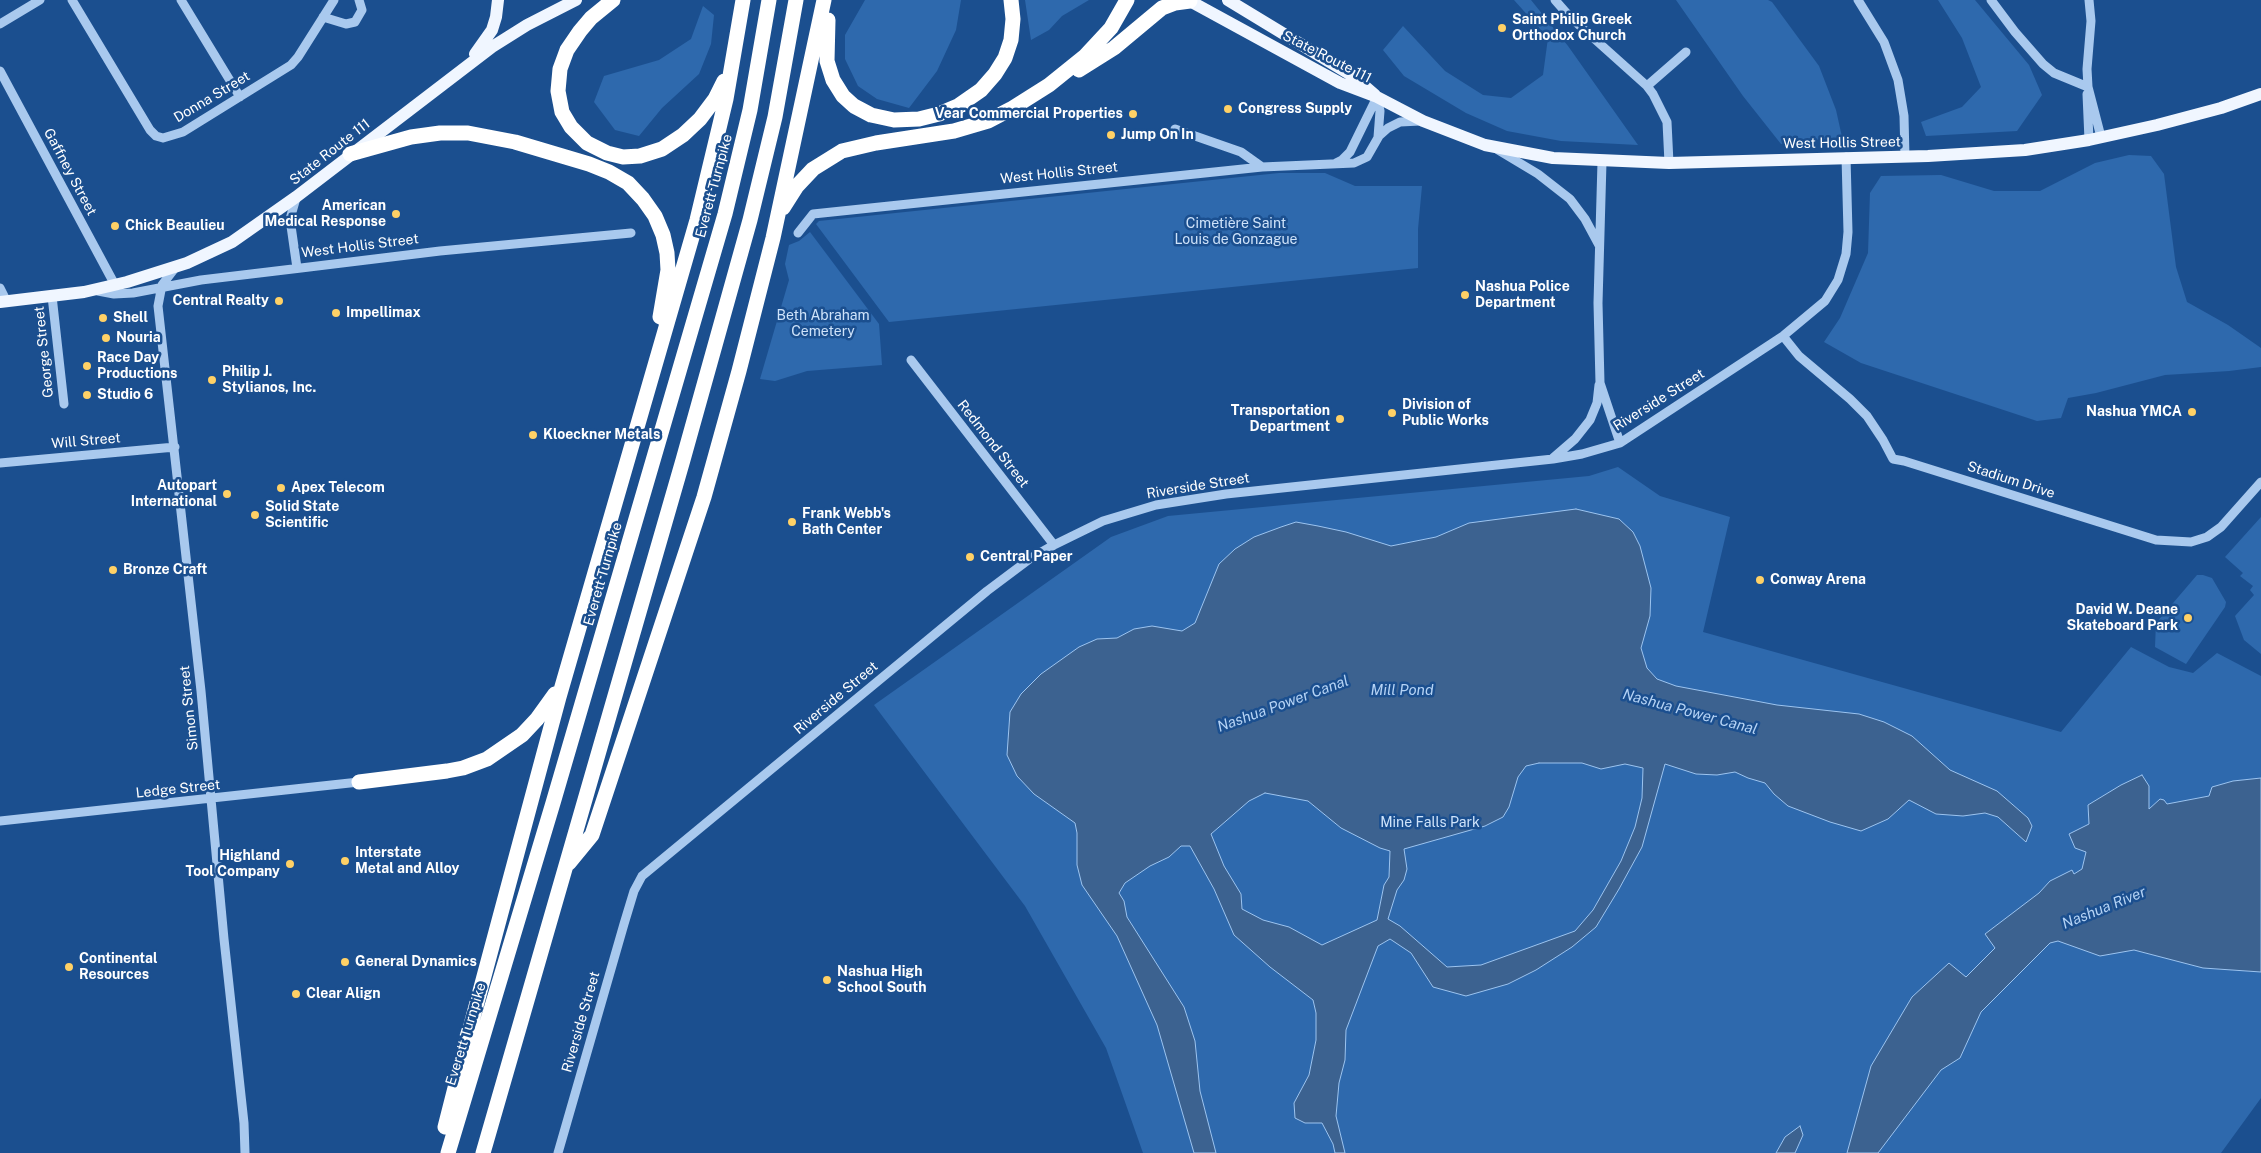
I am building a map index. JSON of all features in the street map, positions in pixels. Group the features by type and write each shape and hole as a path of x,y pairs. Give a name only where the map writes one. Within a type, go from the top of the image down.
{"highway":[{"path":"614,0 591,18 575,37 564,56 558,81 559,102 571,127 587,143 606,153 629,157 651,153 666,147 689,130 719,92 736,46"},
{"path":"439,1153 472,1020 565,675 704,194 724,107 743,0"},
{"name":"Everett Turnpike","path":"448,1153 553,803 725,214 750,110 770,0"},
{"path":"483,1153 683,460 757,194 775,117 796,0"},
{"path":"564,868 592,835 667,611 726,419 773,238 824,0"},
{"path":"829,0 826,54 830,74 839,91 848,102 865,112 878,117 903,120 933,116 958,106 976,94 991,80 1001,64 1011,40 1013,19 1011,0"},
{"path":"1049,85 1078,62 1103,38 1115,23 1127,0"},
{"path":"773,238 780,216 792,194 813,169 832,157 864,145 944,133 980,124 1011,109 1049,85 1102,56 1162,8 1175,3 1189,1"},
{"path":"350,154 417,135 447,132 476,134 505,139 589,164 616,176 633,188 647,204 658,223 666,247 668,264 666,288 638,424"},
{"path":"359,782 447,771 463,768 487,759 508,746 530,728 551,702 565,675"}],"main road":[{"path":"450,79 476,54 488,38 495,21 498,0"},
{"name":"State Route 111","path":"89,291 177,267 239,237 296,197 492,47 527,25 576,0"},
{"name":"State Route 111","path":"1228,0 1353,76 1377,97"},
{"name":"State Route 111","path":"1189,1 1340,83 1377,97"},
{"name":"West Hollis Street","path":"1377,97 1423,121 1496,148 1544,157 1602,162 1669,163 1905,157 2025,150 2095,139 2192,116 2261,94"},
{"name":"West Hollis Street","path":"3,302 89,291"}],"street":[{"path":"0,24 40,0"},
{"name":"Donna Street","path":"72,0 150,130 156,136 163,138 183,132 291,65 298,58 334,0"},
{"path":"181,0 240,97"},
{"path":"323,17 346,24 355,22 362,10 359,0"},
{"path":"1555,0 1570,17 1646,86 1658,102 1667,122 1669,163"},
{"path":"1858,0 1884,42 1898,80 1902,97 1905,157"},
{"path":"1991,0 2015,32 2043,64 2054,73 2088,87"},
{"path":"2089,0 2091,21 2086,100 2095,139"},
{"path":"1646,86 1686,52"},
{"name":"Gaffney Street","path":"0,71 115,285"},
{"path":"1332,164 1342,160 1350,152 1377,97"},
{"name":"West Hollis Street","path":"1377,97 1380,115 1377,140"},
{"name":"West Hollis Street","path":"798,233 813,214 1262,167 1360,162 1385,131 1400,122 1423,121"},
{"path":"1176,129 1241,152 1262,167"},
{"path":"1496,148 1538,174 1570,198 1585,218 1600,245"},
{"name":"Riverside Street","path":"558,1153 634,891 642,876 987,591 1031,558 1054,545 1104,521 1156,505 1226,494 1553,459 1582,454 1620,443 1783,336 1825,301 1843,268 1848,232 1846,157"},
{"path":"1553,459 1575,439 1590,420 1597,403 1600,383 1598,303 1602,162"},
{"path":"296,197 290,219 297,268"},
{"name":"West Hollis Street","path":"89,291 125,294 206,280 297,268 440,251 631,233"},
{"path":"161,288 169,274 177,267"},
{"path":"0,288 3,302"},
{"name":"Simon Street","path":"161,288 158,306 175,447 212,799 244,1123 245,1153"},
{"name":"George Street","path":"52,296 64,404"},
{"name":"Stadium Drive","path":"1783,336 1799,356 1863,412 1874,426 1893,459 2156,540 2191,542 2207,537 2221,528 2261,482"},
{"name":"Redmond Street","path":"911,360 1054,545"},
{"path":"1600,383 1620,443"},
{"name":"Will Street","path":"0,463 175,447"},
{"name":"Ledge Street","path":"0,821 359,782"}],"green space":[{"path":"865,0 961,0 956,30 937,71 909,108 877,99 858,86 845,59 845,35"},
{"path":"1025,0 1089,0 1062,16 1049,30 1031,40"},
{"path":"1514,0 1531,0 1568,46 1638,145 1561,141 1507,131 1466,113 1404,76 1383,50 1403,26 1445,71 1483,95 1511,98 1543,75 1548,38"},
{"path":"1676,0 1768,0 1772,2 1819,66 1836,110 1842,137 1781,144 1743,96"},
{"path":"1938,0 1975,0 2029,65 2042,95 2017,131 1926,136 1921,122 1962,107 1981,87 1962,38"},
{"path":"703,6 714,15 711,44 699,74 662,108 639,136 615,130 594,102 604,76 659,60 691,39"},
{"path":"2129,155 2151,156 2164,174 2176,267 2187,302 2228,325 2261,348 2261,367 2165,375 2096,393 2068,398 2061,418 2037,421 1861,363 1824,342 1840,318 1868,253 1870,193 1881,176 1941,175 1994,191 2040,191 2095,163"},
{"name":"Cimetière Saint Louis de Gonzague","path":"1279,173 1325,173 1355,186 1422,186 1418,229 1418,268 889,322 816,224 819,221"},
{"name":"Beth Abraham Cemetery","path":"810,232 879,324 882,365 807,371 775,381 760,379 789,280 785,264 789,245 799,241"},
{"name":"Mine Falls Park","path":"1618,467 1660,496 1730,517 1703,632 2061,732 2131,647 2169,667 2193,673 2217,653 2261,676 2261,778 2233,781 2212,787 2209,796 2167,804 2160,799 2149,809 2149,786 2142,775 2088,805 2134,950 2203,968 2261,972 2261,1098 2221,1153 1143,1153 1106,1048 1025,906 874,705 1111,537 1168,516 1589,476"},
{"path":"2261,517 2261,654 2244,640 2235,616 2254,595 2250,590 2253,586 2240,576 2243,573 2225,557"},
{"name":"David W. Deane Skateboard Park","path":"2197,575 2212,578 2226,602 2225,607 2186,664 2155,647 2156,623"}],"water":[{"name":"Mill Pond","path":"1576,509 1619,519 1633,532 1640,546 1651,588 1650,616 1641,648 1647,668 1657,679 1676,686 1777,705 1859,714 1884,722 1912,736 1950,770 1997,791 2028,818 2032,826 2026,842 1998,817 1985,813 1963,816 1936,814 1909,800 1888,819 1861,831 1830,822 1788,806 1765,783 1735,772 1717,775 1696,774 1665,764 1642,847 1596,927 1572,947 1536,970 1508,984 1466,996 1433,987 1411,953 1390,939 1378,946 1346,1030 1345,1060 1339,1083 1336,1116 1345,1153 1335,1153 1333,1144 1322,1123 1305,1123 1295,1118 1294,1103 1309,1075 1316,1040 1316,1013 1313,1000 1270,967 1234,935 1214,889 1190,846 1181,846 1169,857 1150,866 1125,883 1119,893 1124,901 1127,917 1184,1007 1195,1041 1200,1091 1216,1153 1194,1153 1157,1025 1117,936 1082,885 1077,865 1077,833 1075,823 1034,794 1017,776 1007,755 1010,712 1021,694 1041,674 1079,647 1097,639 1117,638 1134,629 1152,626 1182,631 1195,623 1219,564 1235,549 1254,537 1296,522 1346,532 1391,546 1436,537 1469,523","holes":["1539,763 1582,763 1601,769 1625,764 1643,768 1642,798 1635,827 1621,861 1593,910 1575,931 1481,965 1447,967 1400,926 1388,919 1397,890 1404,880 1407,869 1404,849 1485,826 1503,817 1509,807 1518,777 1526,766","1265,793 1308,801 1341,828 1380,848 1390,851 1389,877 1384,885 1377,920 1322,945 1289,927 1263,920 1242,909 1241,894 1224,866 1211,834 1249,801"]},
{"name":"Nashua River","path":"2142,775 2149,786 2149,809 2160,799 2164,800 2167,804 2209,796 2212,787 2233,781 2261,778 2261,972 2203,968 2134,950 2100,956 2058,941 2050,943 1981,1012 1960,1058 1941,1070 1878,1153 1847,1153 1871,1066 1912,997 1949,963 1966,977 1995,948 1985,934 2039,893 2050,881 2072,870 2074,874 2082,869 2086,852 2075,848 2069,834 2089,824 2088,805"},
{"path":"1800,1126 1803,1135 1795,1153 1776,1153 1785,1137"}],"place":[{"name":"Saint Philip Greek Orthodox Church","path":"1502,28"},
{"name":"Congress Supply","path":"1228,109"},
{"name":"Vear Commercial Properties","path":"1133,114"},
{"name":"Jump On In","path":"1111,135"},
{"name":"American Medical Response","path":"396,214"},
{"name":"Chick Beaulieu","path":"115,226"},
{"name":"Nashua Police Department","path":"1465,295"},
{"name":"Central Realty","path":"279,301"},
{"name":"Impellimax","path":"336,313"},
{"name":"Shell","path":"103,318"},
{"name":"Nouria","path":"106,338"},
{"name":"Race Day Productions","path":"87,366"},
{"name":"Philip J. Stylianos, Inc.","path":"212,380"},
{"name":"Studio 6","path":"87,395"},
{"name":"Nashua YMCA","path":"2192,412"},
{"name":"Division of Public Works","path":"1392,413"},
{"name":"Transportation Department","path":"1340,419"},
{"name":"Kloeckner Metals","path":"533,435"},
{"name":"Apex Telecom","path":"281,488"},
{"name":"Autopart International","path":"227,494"},
{"name":"Solid State Scientific","path":"255,515"},
{"name":"Frank Webb's Bath Center","path":"792,522"},
{"name":"Central Paper","path":"970,557"},
{"name":"Bronze Craft","path":"113,570"},
{"name":"Conway Arena","path":"1760,580"},
{"name":"David W. Deane Skateboard Park","path":"2188,618"},
{"name":"Interstate Metal and Alloy","path":"345,861"},
{"name":"Highland Tool Company","path":"290,864"},
{"name":"General Dynamics","path":"345,962"},
{"name":"Continental Resources","path":"69,967"},
{"name":"Nashua High School South","path":"827,980"},
{"name":"Clear Align","path":"296,994"}],"water label":[{"name":"Nashua Power Canal","path":"1283,704"},
{"name":"Nashua Power Canal","path":"1690,712"}]}
